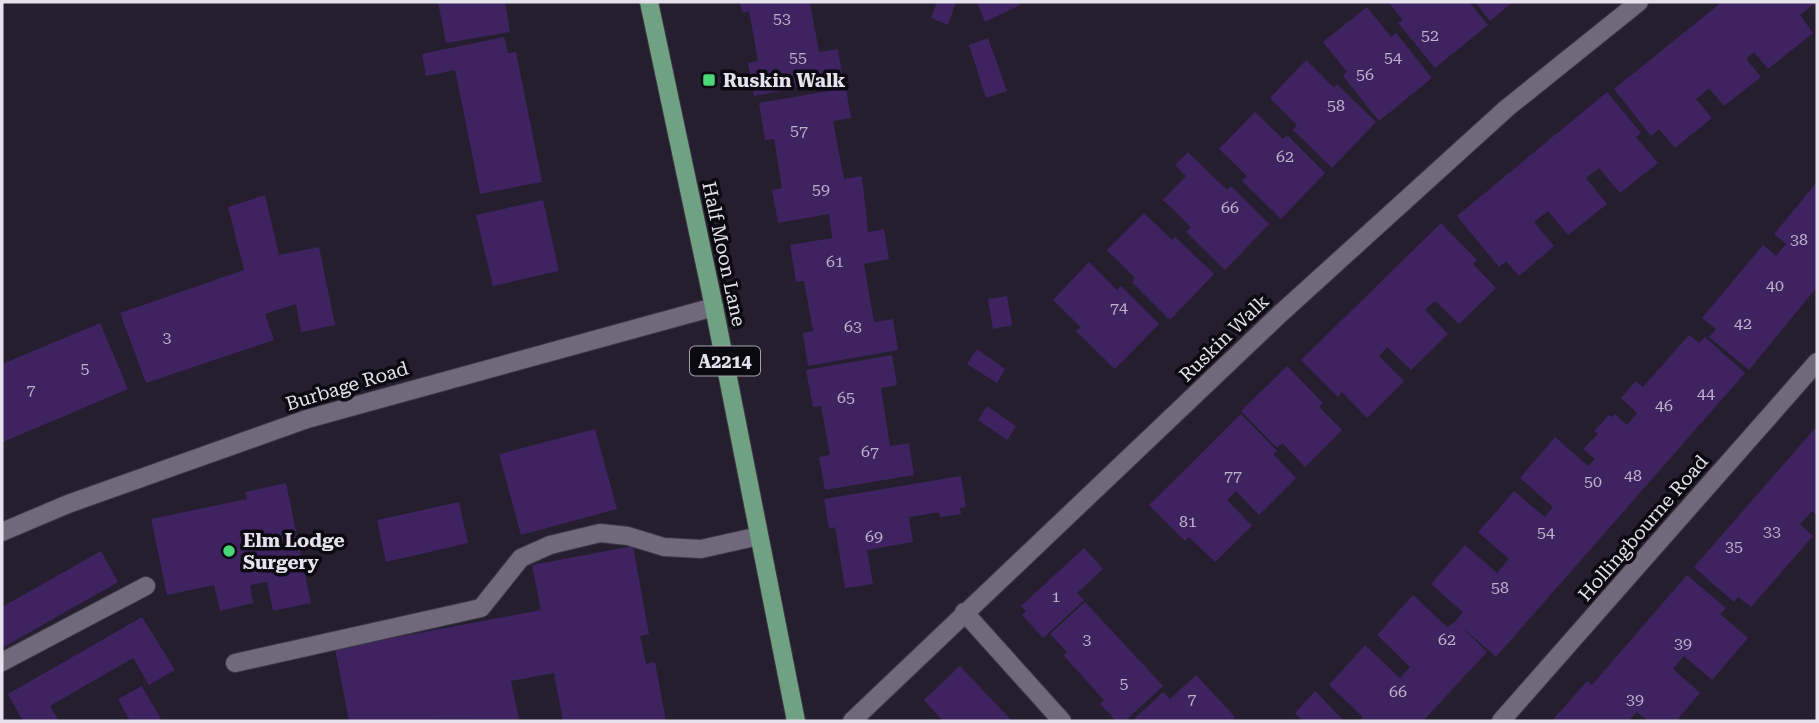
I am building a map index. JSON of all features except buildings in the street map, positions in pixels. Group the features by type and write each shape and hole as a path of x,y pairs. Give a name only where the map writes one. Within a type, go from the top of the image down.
{"main road":[{"name":"Half Moon Lane","path":"649,2 714,307 796,721"}],"street":[{"name":"Ruskin Walk","path":"852,721 1280,314 1515,102 1639,2"},
{"name":"Burbage Road","path":"2,532 68,504 307,419 714,307"},
{"name":"Hollingbourne Road","path":"1501,721 1817,362"},
{"path":"235,663 481,608 521,558 550,545 600,533 628,536 664,547 701,549 759,536"},
{"path":"2,662 146,586"},
{"path":"964,612 1062,721"}],"place":[{"name":"Ruskin Walk","path":"709,80"},
{"name":"Elm Lodge Surgery","path":"229,551"}]}
